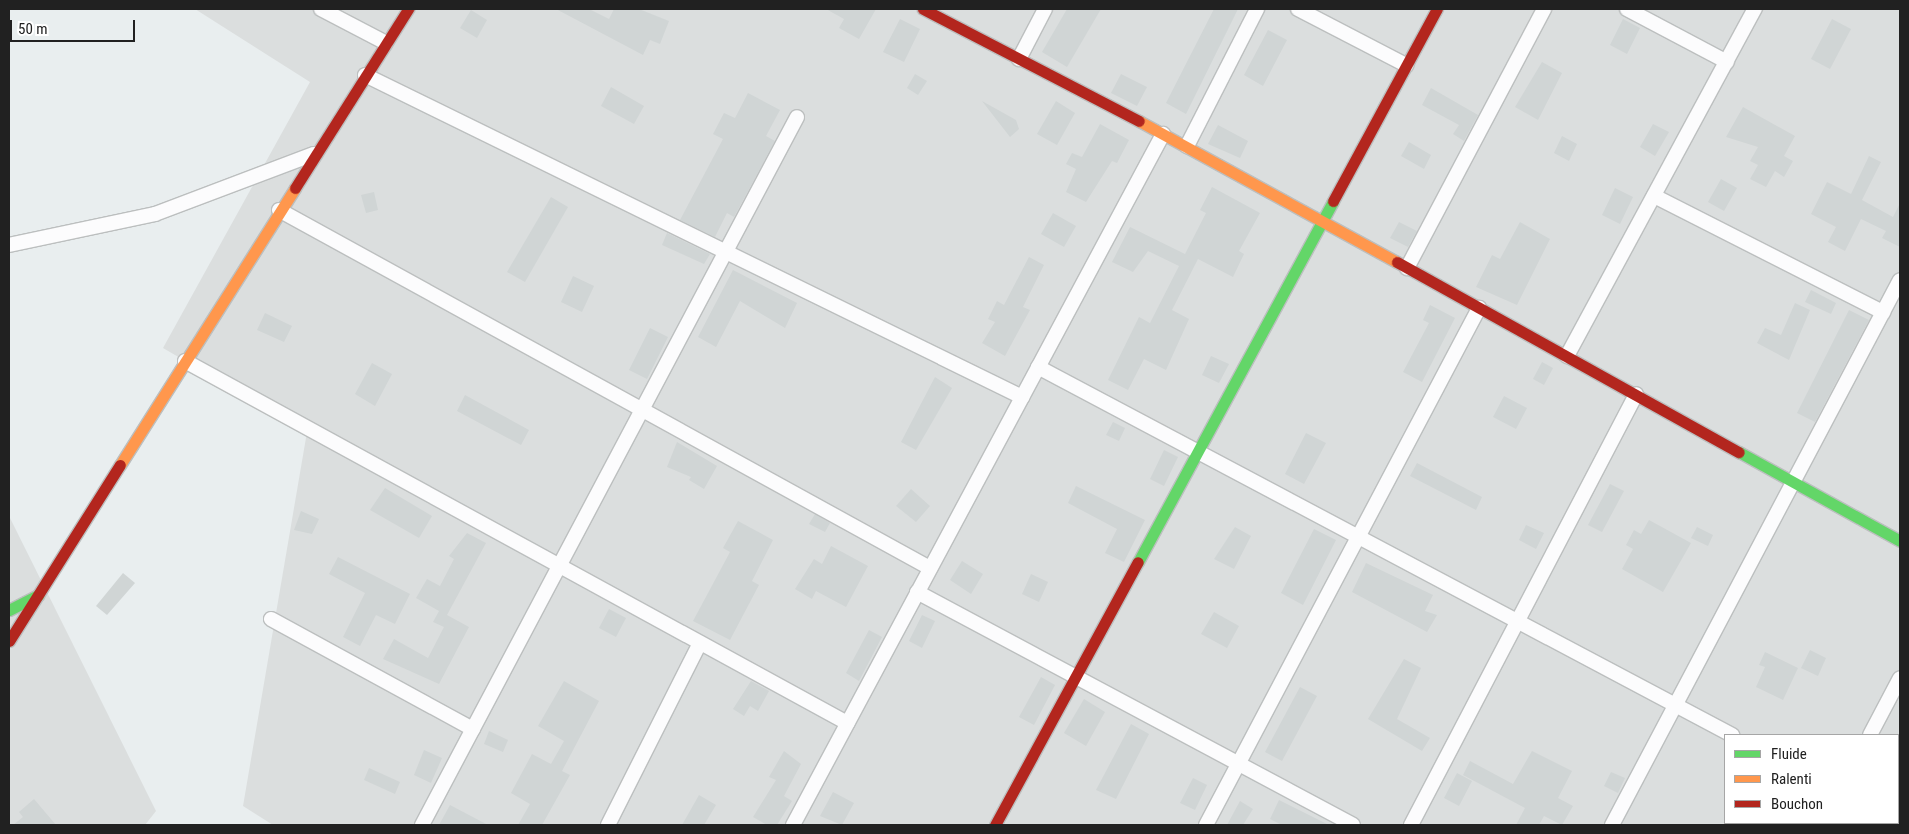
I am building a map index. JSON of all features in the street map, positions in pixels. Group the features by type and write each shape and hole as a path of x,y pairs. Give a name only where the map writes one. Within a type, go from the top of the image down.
{"street":[{"path":"320,9 386,43"},
{"path":"9,641 314,154 408,9"},
{"path":"923,9 1187,146 1900,540"},
{"path":"1019,59 1045,9"},
{"path":"1187,146 1257,9"},
{"path":"1298,9 1406,65"},
{"path":"995,825 1437,9"},
{"path":"1407,268 1544,9"},
{"path":"1627,9 1726,62"},
{"path":"1567,356 1756,9"},
{"path":"365,75 1022,397"},
{"path":"422,825 797,118"},
{"path":"796,824 847,723 1163,134"},
{"path":"9,245 155,214 314,154"},
{"path":"1654,196 1883,312"},
{"path":"279,210 930,568"},
{"path":"1612,825 1900,280"},
{"path":"1206,825 1479,308"},
{"path":"184,361 847,723"},
{"path":"1038,367 1730,734"},
{"path":"1412,825 1636,394"},
{"path":"917,592 1353,825"},
{"path":"9,610 38,594"},
{"path":"271,619 473,729"},
{"path":"608,825 700,643"},
{"path":"1871,734 1900,678"}],"shaded area":[{"path":"195,9 1900,9 1900,825 273,825 243,806 307,432 163,348 310,82"},
{"path":"9,516 156,811 145,825 9,825"}],"building":[{"path":"556,9 589,9 609,19 614,9 639,9 669,21 660,44 650,40 643,55"},
{"path":"826,9 876,9 859,39 839,28 844,19"},
{"path":"1067,9 1101,9 1067,67 1042,52"},
{"path":"1214,9 1238,9 1186,114 1166,103"},
{"path":"471,10 487,20 477,38 460,28"},
{"path":"900,19 920,29 904,62 883,52"},
{"path":"1623,19 1640,28 1627,54 1610,45"},
{"path":"1832,19 1851,29 1830,69 1811,59"},
{"path":"1268,30 1287,40 1263,86 1244,75"},
{"path":"1542,62 1562,73 1538,120 1515,107"},
{"path":"915,74 927,81 918,95 907,88"},
{"path":"1121,74 1147,87 1137,106 1111,93"},
{"path":"611,87 644,106 634,124 601,106"},
{"path":"1431,88 1478,115 1464,141 1453,134 1459,125 1422,105"},
{"path":"748,93 780,110 766,136 775,141 734,217 727,213 715,237 680,220 723,139 713,134 724,113 735,118"},
{"path":"982,101 1016,120 1019,129 1010,137"},
{"path":"1056,101 1075,113 1057,145 1037,134"},
{"path":"1743,107 1795,136 1784,156 1793,161 1784,177 1775,171 1766,187 1750,179 1758,165 1750,161 1758,147 1726,137"},
{"path":"1100,124 1129,140 1117,163 1112,161 1086,202 1066,192 1076,169 1066,164 1072,153 1082,157"},
{"path":"1653,124 1669,132 1655,156 1640,147"},
{"path":"1218,125 1248,141 1240,158 1208,144"},
{"path":"1562,136 1577,144 1569,161 1554,153"},
{"path":"1409,142 1431,155 1424,169 1401,156"},
{"path":"1869,156 1881,162 1862,200 1893,217 1900,203 1900,247 1882,238 1886,231 1861,219 1845,251 1828,242 1836,227 1811,214 1827,182 1851,194"},
{"path":"1721,179 1737,188 1724,211 1708,202"},
{"path":"1212,187 1260,213 1239,251 1244,254 1233,277 1198,259 1172,310 1189,319 1166,370 1144,359 1128,390 1108,380 1139,317 1150,323 1179,266 1148,251 1133,272 1112,262 1130,227 1185,254 1206,213 1200,210"},
{"path":"1615,188 1633,197 1620,224 1602,215"},
{"path":"374,192 378,210 366,213 361,195"},
{"path":"551,197 568,207 525,282 507,272"},
{"path":"1053,213 1076,226 1064,247 1041,234"},
{"path":"1399,222 1417,231 1408,247 1390,238"},
{"path":"1520,222 1550,239 1517,305 1476,287 1492,255 1500,259"},
{"path":"667,233 710,254 704,264 662,245"},
{"path":"1029,257 1044,265 1023,307 1030,310 1005,356 982,343 995,322 988,319 997,301 1004,305"},
{"path":"733,270 797,303 785,328 740,301 716,347 698,337"},
{"path":"573,276 594,286 582,312 561,302"},
{"path":"1811,290 1836,303 1831,314 1805,302"},
{"path":"1795,303 1810,310 1789,360 1757,343 1765,328 1781,335"},
{"path":"1430,305 1455,318 1422,382 1403,372 1429,323 1423,320"},
{"path":"1849,310 1869,320 1815,422 1797,413"},
{"path":"265,313 292,326 284,342 257,330"},
{"path":"650,328 668,337 647,379 629,370"},
{"path":"1211,356 1229,364 1219,383 1202,375"},
{"path":"1542,362 1553,368 1544,385 1533,379"},
{"path":"372,363 392,374 375,406 355,394"},
{"path":"935,377 952,388 916,450 901,442"},
{"path":"465,395 529,430 521,445 457,411"},
{"path":"1504,396 1527,408 1516,429 1493,417"},
{"path":"1113,422 1125,428 1119,441 1106,435"},
{"path":"1306,433 1326,443 1304,484 1285,474"},
{"path":"677,442 717,466 704,489 689,480 691,477 667,467"},
{"path":"1164,450 1178,457 1164,486 1150,479"},
{"path":"1417,463 1482,497 1476,510 1410,476"},
{"path":"1610,484 1624,491 1602,532 1588,525"},
{"path":"1076,486 1145,520 1124,562 1105,553 1117,529 1068,503"},
{"path":"385,488 432,516 419,538 370,510"},
{"path":"911,489 930,506 916,522 896,506"},
{"path":"301,511 319,519 312,534 294,530"},
{"path":"815,514 830,523 825,532 809,524"},
{"path":"1649,520 1691,543 1663,592 1622,569 1633,549 1626,545 1634,530 1641,534"},
{"path":"738,521 773,540 752,581 759,585 730,640 693,621 730,552 723,548"},
{"path":"1526,525 1544,533 1536,549 1519,540"},
{"path":"1235,527 1251,536 1234,569 1214,559"},
{"path":"1697,527 1713,535 1708,546 1691,538"},
{"path":"1314,529 1336,540 1303,605 1281,593"},
{"path":"467,533 486,543 447,615 469,627 439,684 383,659 394,639 428,658 444,627 433,622 439,611 416,598 427,579 440,586 454,559 449,556"},
{"path":"831,546 868,566 846,607 816,591 812,599 795,589 814,559 822,564"},
{"path":"338,557 410,594 395,624 376,615 360,646 343,637 365,593 329,574"},
{"path":"962,561 983,574 971,594 950,580"},
{"path":"1366,563 1433,595 1425,611 1437,615 1427,632 1352,592"},
{"path":"123,573 135,583 107,615 96,606"},
{"path":"1031,574 1048,582 1039,602 1022,594"},
{"path":"609,609 626,618 616,637 599,628"},
{"path":"1214,612 1239,626 1227,648 1201,634"},
{"path":"922,615 935,621 922,648 909,641"},
{"path":"869,630 882,637 859,681 846,673"},
{"path":"1810,650 1826,658 1818,676 1801,668"},
{"path":"1765,652 1798,668 1783,700 1756,687 1765,667 1759,665"},
{"path":"1404,659 1421,668 1397,719 1430,738 1422,751 1368,719"},
{"path":"1041,677 1055,685 1034,725 1019,717"},
{"path":"564,681 599,701 562,771 570,775 542,825 518,825 530,804 511,793 532,754 551,764 564,741 538,726"},
{"path":"751,681 769,691 758,711 750,706 744,716 733,709"},
{"path":"1300,687 1317,696 1282,761 1265,752"},
{"path":"1084,699 1105,712 1086,746 1064,733"},
{"path":"1131,724 1149,734 1116,799 1096,790"},
{"path":"489,731 508,740 503,752 484,744"},
{"path":"424,750 442,758 431,783 414,775"},
{"path":"784,751 801,764 784,796 792,801 777,825 767,825 753,817 776,780 769,777"},
{"path":"1532,751 1572,771 1558,798 1573,806 1562,825 1544,816 1539,825 1516,825 1525,808 1463,775 1470,761 1513,784"},
{"path":"369,768 400,782 395,794 364,780"},
{"path":"1611,772 1625,778 1618,793 1604,786"},
{"path":"1457,773 1472,781 1459,806 1444,798"},
{"path":"1193,778 1207,785 1195,810 1180,803"},
{"path":"833,792 854,803 842,825 820,816"},
{"path":"699,795 716,805 704,825 682,825"},
{"path":"34,799 56,825 13,825 23,817 19,812"},
{"path":"1279,800 1329,825 1282,825 1270,819"},
{"path":"1240,801 1253,809 1243,825 1227,825"},
{"path":"450,805 488,825 439,825"}],"traffic: fast":[{"path":"1138,562 1333,201"},
{"path":"1739,452 1900,541"},
{"path":"9,610 38,595"}],"traffic: slow":[{"path":"1139,121 1397,262"},
{"path":"120,465 295,188"}],"traffic: jam":[{"path":"295,188 408,9"},
{"path":"923,9 1139,121"},
{"path":"1333,201 1437,9"},
{"path":"1397,262 1739,452"},
{"path":"9,641 120,465"},
{"path":"995,825 1138,562"}]}
